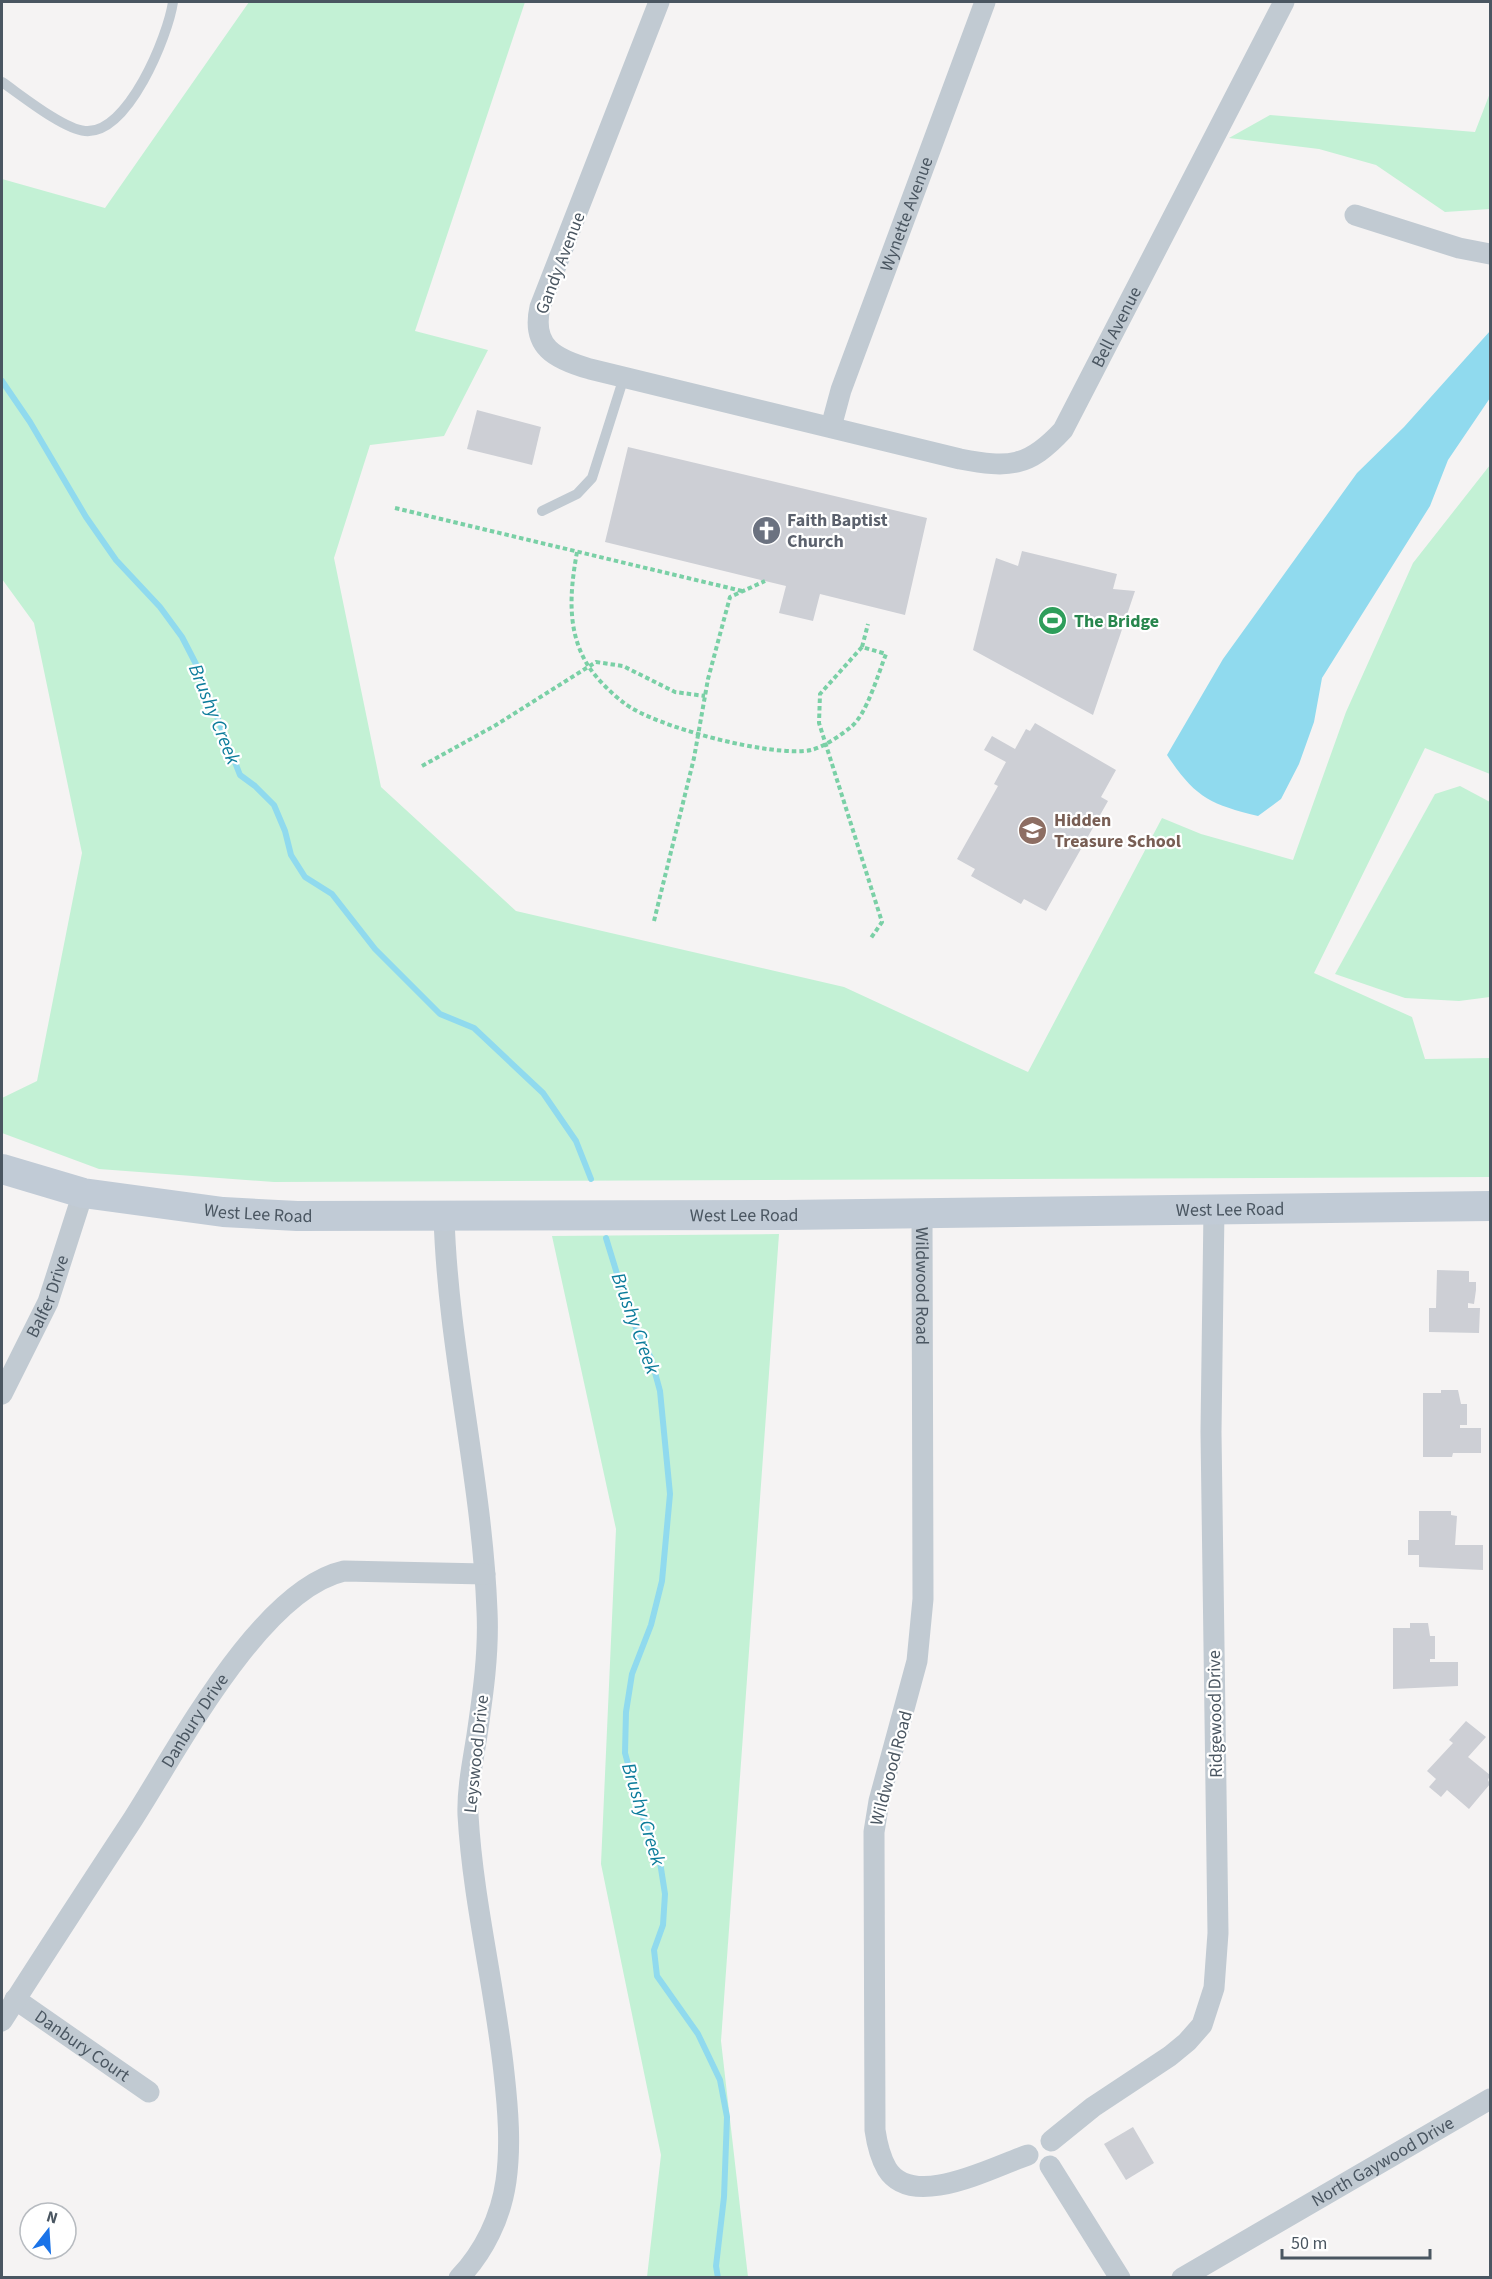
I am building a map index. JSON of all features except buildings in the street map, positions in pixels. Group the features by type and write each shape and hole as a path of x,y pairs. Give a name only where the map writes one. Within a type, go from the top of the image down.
{"street":[{"name":"Gandy Avenue","path":"659,2 577,216 545,292 537,319 538,332 543,344 562,359 624,377 831,427"},
{"name":"Wynette Avenue","path":"831,427 841,390 985,2"},
{"name":"Bell Avenue","path":"831,427 984,464 1005,465 1022,462 1048,446 1063,430 1284,2"},
{"path":"1355,215 1459,248 1491,254"},
{"name":"West Lee Road","path":"2,1169 83,1193 223,1212 444,1217 1491,1206"},
{"name":"Balfer Drive","path":"2,1394 48,1302 83,1193"},
{"name":"Ridgewood Drive","path":"1051,2141 1093,2107 1187,2042 1202,2025 1215,1988 1218,1933 1211,1432 1214,1209"},
{"name":"Wildwood Road","path":"922,1212 923,1599 917,1661 879,1801 874,1832 874,2130 879,2153 888,2171 895,2178 912,2186 928,2188 945,2185 1028,2155"},
{"name":"Leyswood Drive","path":"444,1217 445,1271 481,1523 485,1575 486,1664 468,1812 481,1917 501,2044 509,2160 506,2185 493,2227 484,2244 459,2277"},
{"name":"Danbury Drive","path":"2,2021 194,1720 241,1654 285,1605 324,1578 344,1571 364,1569 485,1575"},
{"name":"Danbury Court","path":"15,1999 149,2092"},
{"name":"North Gaywood Drive","path":"1182,2277 1491,2099"},
{"path":"1042,2138 1051,2141 1057,2154 1050,2166 1036,2166 1028,2155 1033,2142 1042,2138"},
{"path":"1050,2166 1120,2277"}],"lane":[{"path":"2,82 65,123 85,131 106,127 130,104 170,24 173,2"},
{"path":"542,511 577,494 592,478 624,377"}],"path":[{"path":"395,508 743,591"},
{"path":"577,552 571,586 573,628 589,666 625,704 665,723 698,734 763,748 797,752 814,749 852,726 871,693 886,654 862,647"},
{"path":"654,921 675,840 705,696 730,597 765,581"},
{"path":"868,624 862,647 820,694 819,723 882,922 871,939"},
{"path":"422,766 496,725 596,662 622,666 675,692 705,696"}],"green space":[{"path":"249,2 525,2 415,331 488,350 444,436 370,445 334,558 381,787 516,911 844,987 1028,1072 1162,818 1201,834 1293,860 1346,712 1413,563 1490,465 1490,774 1425,748 1314,973 1412,1017 1425,1059 1490,1058 1490,1177 274,1182 99,1169 2,1133 2,1098 37,1081 82,853 34,623 2,579 2,179 105,208"},
{"path":"1490,93 1490,209 1445,212 1376,165 1319,149 1229,138 1270,115 1475,132"},
{"path":"1460,786 1490,802 1490,997 1459,1001 1405,998 1335,974 1435,794"},
{"path":"779,1234 721,2041 748,2277 647,2277 661,2155 601,1864 616,1529 552,1236"}],"water":[{"path":"1490,331 1490,398 1448,460 1430,506 1322,678 1314,722 1299,764 1281,799 1258,816 1227,807 1205,797 1186,781 1167,755 1223,659 1357,473 1404,427"}],"waterway":[{"name":"Brushy Creek","path":"2,381 30,422 86,517 116,560 160,607 182,637 197,666 240,775 274,805 285,831 291,855 305,877 332,894 375,949 440,1014 474,1028 543,1093 576,1141 591,1179"},
{"name":"Brushy Creek","path":"606,1238 630,1316 651,1358 660,1391 670,1494 662,1581 651,1625 632,1674 626,1712 625,1753 642,1815 660,1862 665,1894 663,1925 654,1950 657,1976 698,2034 720,2080 727,2117 724,2197 716,2266 718,2278"}],"place":[{"name":"Faith Baptist Church","path":"766,530"},
{"name":"The Bridge","path":"1053,621"},
{"name":"Hidden Treasure School","path":"1033,830"}]}
